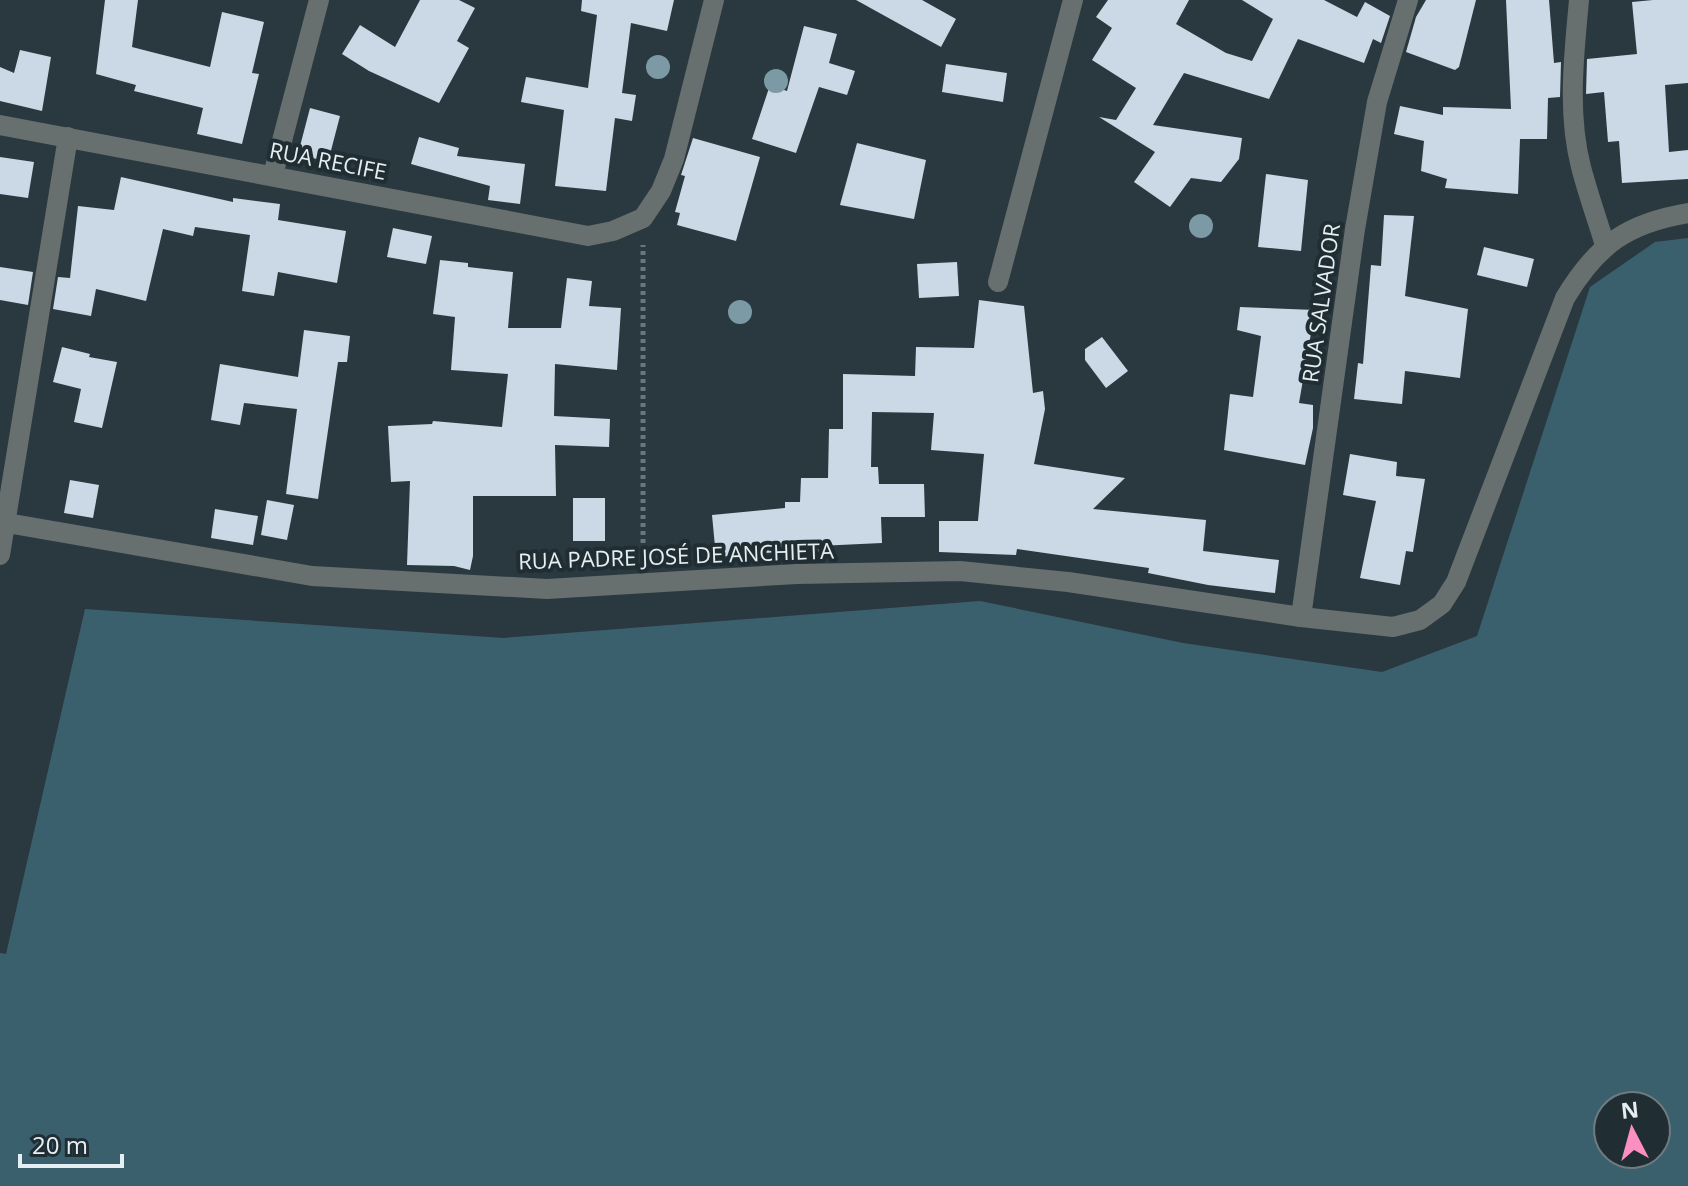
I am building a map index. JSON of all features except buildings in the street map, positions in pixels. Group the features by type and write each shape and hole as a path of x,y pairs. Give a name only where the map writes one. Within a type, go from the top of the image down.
{"street":[{"path":"273,175 319,0"},
{"path":"643,218 661,191 674,159 714,0"},
{"path":"998,282 1073,0"},
{"name":"RUA SALVADOR","path":"1301,617 1357,215 1377,102 1408,0"},
{"path":"1579,0 1573,63 1574,112 1580,165 1605,245"},
{"name":"RUA RECIFE","path":"0,125 588,236 613,231 643,218"},
{"path":"0,555 68,137"},
{"name":"RUA PADRE JOSÉ DE ANCHIETA","path":"7,523 312,576 547,589 797,574 960,571 1068,582 1301,617 1393,627 1420,620 1442,604 1456,582 1565,298 1583,269 1605,245 1637,226 1688,213"}],"path":[{"path":"643,218 643,584"}],"shaded area":[{"path":"1688,238 1688,1186 0,1186 0,953 6,954 85,609 503,638 980,601 1183,643 1382,672 1477,636 1590,287 1655,242"}]}
